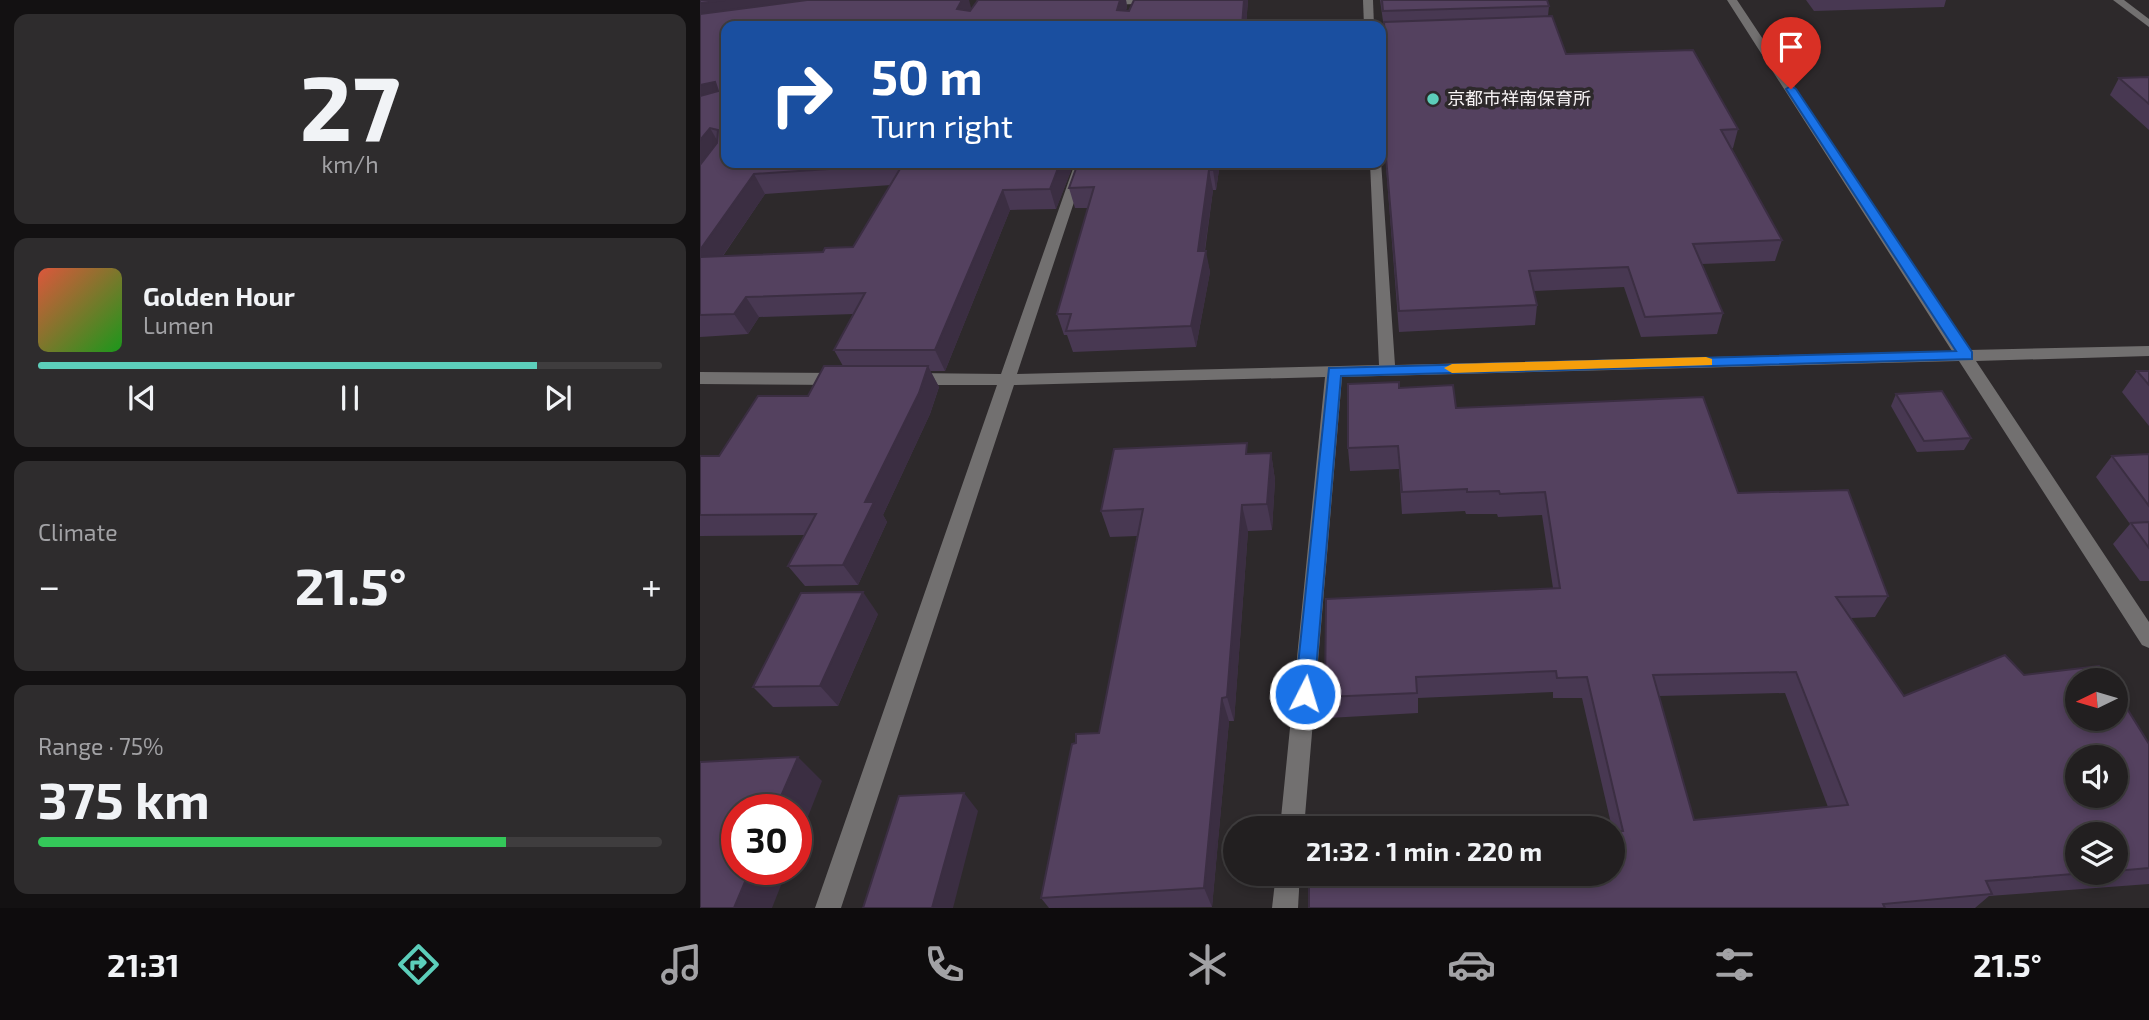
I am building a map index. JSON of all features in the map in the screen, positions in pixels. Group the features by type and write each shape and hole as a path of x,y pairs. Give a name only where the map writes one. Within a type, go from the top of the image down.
{"street":[{"path":"1095,2 1137,0 1132,13"},
{"path":"1368,0 1369,21"},
{"path":"1732,0 1967,355 2149,639"},
{"path":"2118,0 2149,24"},
{"path":"828,908 1080,168"},
{"path":"1376,168 1387,370"},
{"path":"901,379 1008,380 2149,351"},
{"path":"1293,816 1334,372"},
{"path":"700,378 861,379"},
{"path":"1285,908 1287,886"}],"building":[{"path":"700,0 725,0 700,3"},
{"path":"807,0 962,0 957,9 970,11 978,0 1120,0 1117,10 1129,11 1134,0 1244,0 1242,21 721,21 721,168 843,168 754,174 700,250 700,165 717,143 718,130 710,128 700,140 700,96 718,91 715,82 700,85 700,14"},
{"path":"1382,0 1547,0 1549,6 1383,11"},
{"path":"1552,16 1566,54 1693,50 1738,129 1721,130 1782,240 1693,244 1723,313 1645,317 1628,267 1529,271 1537,305 1399,311 1386,157 1386,22"},
{"path":"2149,77 2149,104 2119,78"},
{"path":"901,168 1058,168 1050,189 1003,190 935,350 834,350 865,293 746,297 734,314 700,315 700,257 823,252 825,248 853,247"},
{"path":"1076,168 1213,168 1209,170 1198,251 1206,251 1191,326 1066,331 1071,314 1057,314 1094,187 1069,188"},
{"path":"824,366 928,366 919,393 865,502 874,502 843,565 788,566 816,514 700,515 700,456 719,456 758,396 808,396"},
{"path":"2137,371 2149,371 2149,385"},
{"path":"1399,382 1399,388 1453,385 1456,408 1703,397 1738,493 1848,490 1888,596 1836,597 1904,696 2005,655 2024,675 2065,670 2065,732 2128,732 2128,710 2149,744 2149,868 2128,870 2128,822 2065,822 2065,875 1986,881 1992,894 1883,904 1885,908 1309,908 1309,886 1625,886 1625,816 1619,816 1587,677 1557,678 1556,671 1416,677 1417,693 1325,697 1326,599 1560,588 1545,492 1500,494 1499,491 1467,492 1467,489 1402,492 1398,446 1348,448 1348,384","holes":["1796,672 1848,805 1694,820 1653,675"]},
{"path":"1942,391 1971,438 1924,441 1896,394"},
{"path":"1247,443 1246,454 1271,453 1267,504 1242,505 1227,697 1222,698 1204,888 1041,898 1072,744 1076,743 1076,734 1099,733 1143,509 1101,511 1114,449"},
{"path":"2149,454 2149,506 2112,456"},
{"path":"2149,522 2149,548 2131,523"},
{"path":"863,592 820,686 753,687 801,593"},
{"path":"798,757 782,794 721,794 721,885 744,885 734,908 700,908 700,762"},
{"path":"964,793 932,908 863,908 899,796"}],"slow traffic":[{"path":"1452,368 1706,362"}],"place":[{"name":"京都市祥南保育所","path":"1433,99"}],"route":[{"path":"1305,694 1334,372 1967,355 1791,89"}]}
